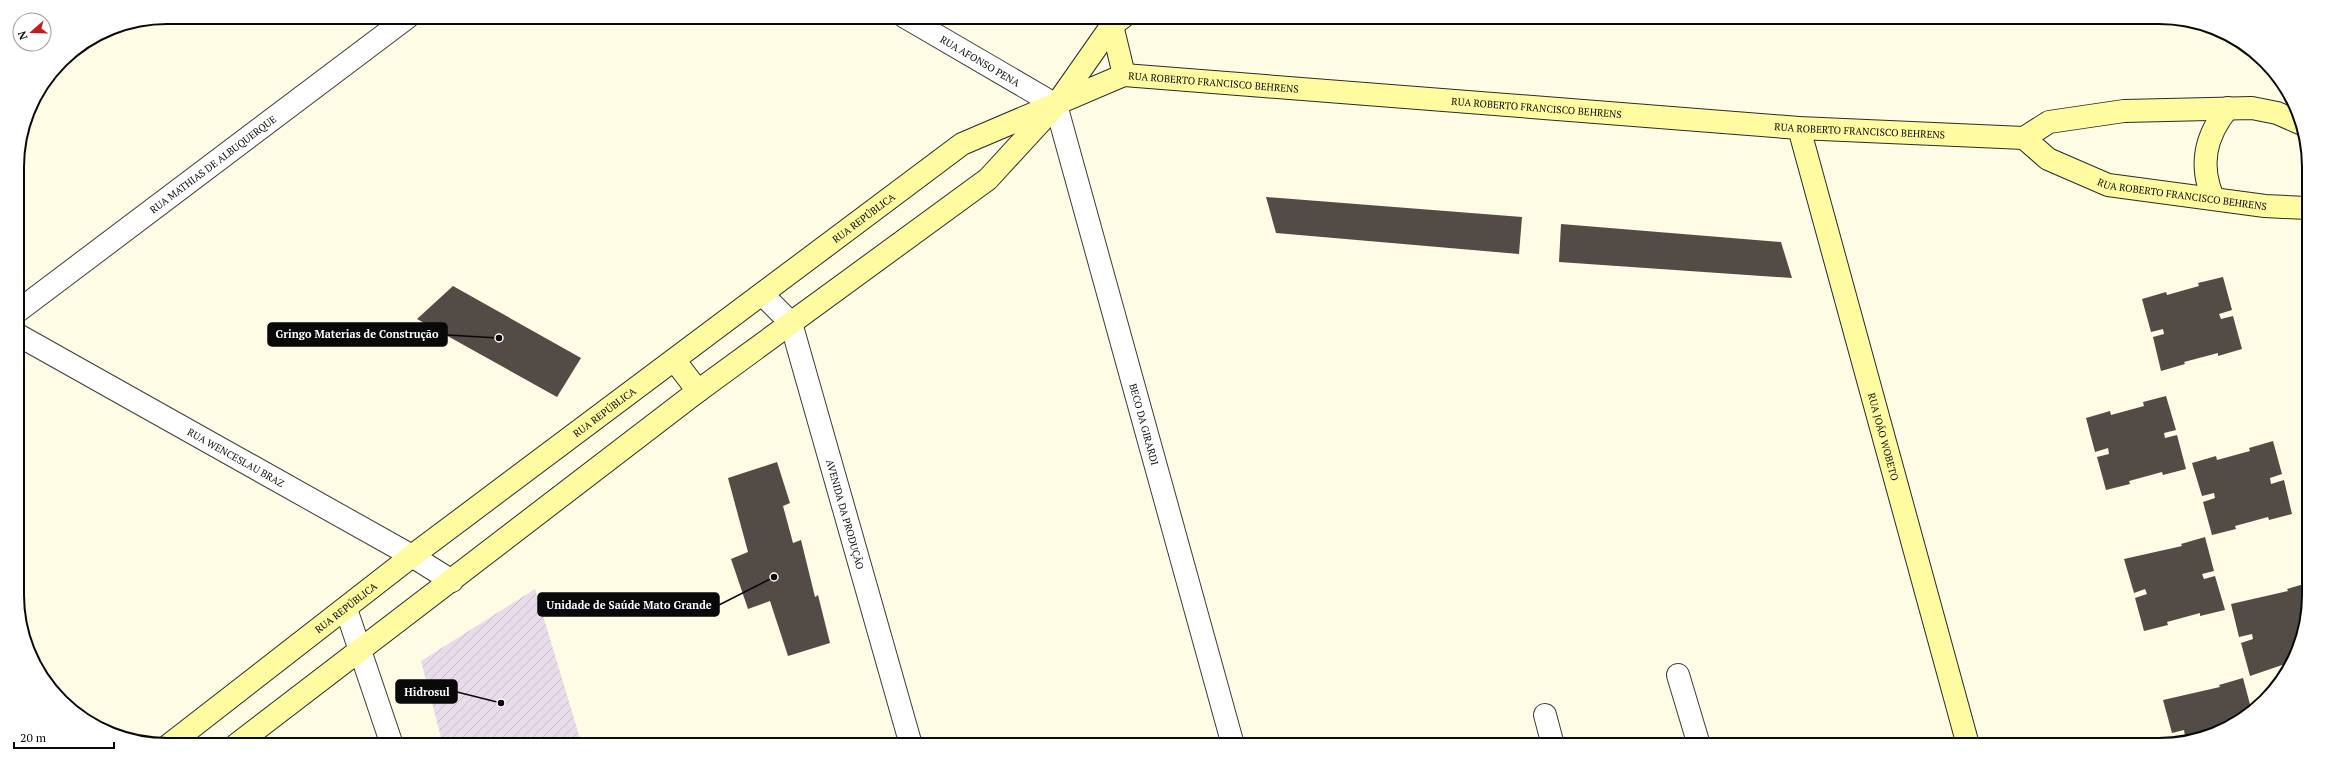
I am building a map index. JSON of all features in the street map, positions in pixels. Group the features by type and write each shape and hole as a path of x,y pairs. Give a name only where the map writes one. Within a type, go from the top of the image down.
{"main road":[{"path":"245,738 361,651 698,391 988,179 1056,105 1116,24"},
{"path":"1118,24 1124,75"},
{"name":"RUA ROBERTO FRANCISCO BEHRENS","path":"1056,105 1124,75 1799,128 2024,138 2048,159 2108,185 2265,206 2302,208"},
{"name":"RUA REPÚBLICA","path":"178,738 346,609 412,556 962,144 1056,105"},
{"path":"2213,198 2205,172 2206,150 2210,135 2228,108"},
{"path":"2024,138 2049,122 2109,113 2252,108 2277,114 2294,121"},
{"name":"RUA JOÃO WOBETO","path":"1799,128 1966,738"},
{"path":"674,361 698,391"}],"street":[{"name":"RUA MATHIAS DE ALBUQUERQUE","path":"24,306 399,24"},
{"name":"RUA AFONSO PENA","path":"917,24 1056,105"},
{"name":"BECO DA GIRARDI","path":"1056,105 1231,738"},
{"name":"AVENIDA DA PRODUÇÃO","path":"762,294 791,323 909,738"},
{"name":"RUA WENCESLAU BRAZ","path":"24,338 412,556 452,581"},
{"path":"346,609 390,738"},
{"path":"1678,675 1697,738"},
{"path":"1545,715 1552,738"}],"shaded area":[{"path":"535,589 580,738 441,738 421,661"}],"building":[{"path":"1266,197 1522,217 1519,254 1276,233"},
{"path":"1561,224 1781,242 1792,278 1559,262"},
{"path":"2223,277 2232,310 2219,314 2221,319 2233,316 2242,349 2218,356 2218,353 2184,362 2185,364 2161,371 2153,337 2164,334 2163,329 2151,332 2142,299 2166,292 2167,295 2199,286 2198,283"},
{"path":"453,286 581,358 557,397 417,319"},
{"path":"2166,396 2176,430 2164,433 2165,438 2177,435 2186,469 2163,475 2162,472 2129,481 2130,484 2106,490 2097,457 2109,454 2108,448 2095,452 2086,418 2110,411 2111,415 2144,406 2143,402"},
{"path":"2273,441 2282,474 2270,478 2271,484 2284,480 2292,514 2269,520 2268,517 2235,526 2236,529 2212,535 2203,502 2215,498 2214,493 2202,496 2192,463 2216,456 2217,460 2250,451 2249,448"},
{"path":"777,462 790,503 783,506 793,543 801,540 815,597 818,595 830,643 788,656 770,601 748,609 731,559 748,552 728,478"},
{"path":"2205,537 2214,571 2202,574 2204,579 2215,576 2225,610 2200,616 2200,613 2167,622 2168,625 2144,631 2135,598 2147,594 2145,589 2134,593 2124,559 2182,546 2181,544"},
{"path":"2302,585 2301,614 2291,650 2284,664 2250,676 2241,643 2253,639 2252,634 2239,637 2231,604 2288,591 2287,589"},
{"path":"2243,678 2250,705 2231,719 2214,727 2185,735 2184,730 2172,733 2163,700 2220,687 2219,685"}],"place":[{"name":"Gringo Materias de Construção","path":"499,338"},
{"name":"Unidade de Saúde Mato Grande","path":"774,577"},
{"name":"Hidrosul","path":"501,703"}]}
